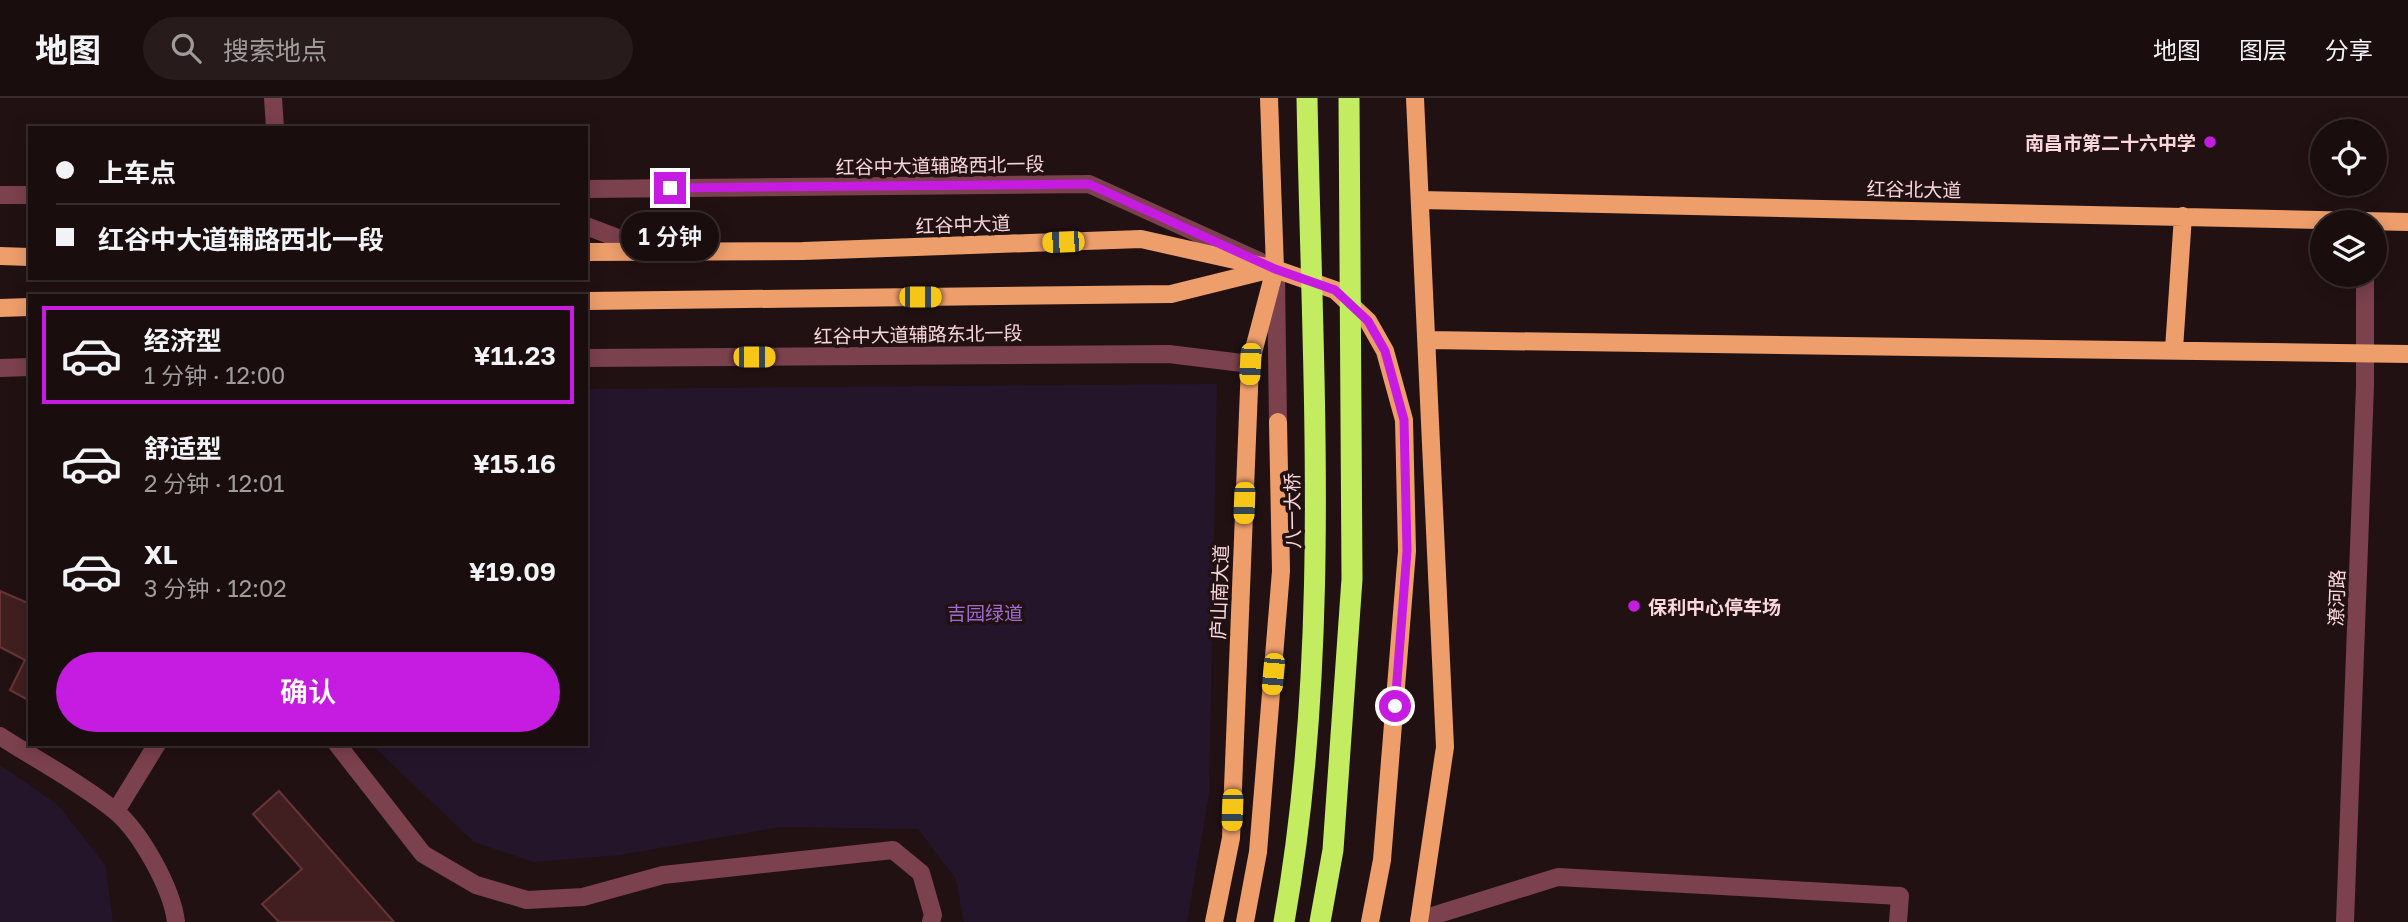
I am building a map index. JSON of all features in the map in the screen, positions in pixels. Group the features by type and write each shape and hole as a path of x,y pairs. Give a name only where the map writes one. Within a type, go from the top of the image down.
{"highway":[{"name":"八一大桥","path":"1284,922 1297,851 1316,577 1307,98"},
{"path":"1320,922 1333,850 1352,579 1349,98"}],"main road":[{"name":"庐山南大道","path":"1214,922 1231,838 1250,364 1275,269 1269,98"},
{"path":"1415,98 1445,747 1419,921"},
{"name":"红谷北大道","path":"1419,200 2310,219"},
{"path":"2174,349 2183,216"},
{"name":"红谷北大道","path":"2387,222 2408,222"},
{"name":"红谷中大道","path":"588,252 803,251 1141,239 1275,269 1335,290 1368,321 1385,351 1404,420 1407,551 1382,860 1370,922"},
{"path":"0,256 28,257"},
{"path":"588,301 1171,294 1275,269"},
{"path":"0,308 28,307"},
{"path":"1428,340 2364,351 2408,354"},
{"path":"1245,922 1258,852 1281,571 1278,422"}],"street":[{"path":"273,98 275,126"},
{"name":"红谷中大道辅路西北一段","path":"588,189 1089,184 1275,269"},
{"path":"0,195 28,195"},
{"path":"588,227 655,252"},
{"path":"1275,269 1278,422"},
{"name":"潦河路","path":"2344,922 2364,287"},
{"name":"红谷中大道辅路东北一段","path":"588,358 1169,354 1250,364"},
{"path":"0,368 28,367"},
{"path":"0,736 116,811 153,860 174,910 176,922"},
{"path":"116,811 157,746"},
{"path":"339,746 423,854 476,885 527,900 583,897 663,875 894,850 921,873 933,915 931,922"},
{"path":"1419,921 1558,877 1900,896 1898,922"}],"green space":[{"name":"吉园绿道","path":"1217,384 1209,794 1187,922 964,922 956,879 918,829 780,827 620,855 534,862 474,842 373,746 588,746 588,389"},
{"path":"0,765 58,805 105,865 113,922 0,922"}],"building":[{"path":"0,591 28,603 28,700 10,690 25,660 0,647"},
{"path":"279,791 394,922 279,922 262,904 302,869 253,814"}],"place":[{"name":"南昌市第二十六中学","path":"2210,142"},
{"name":"保利中心停车场","path":"1634,606"}],"route":[{"path":"670,188 1089,184 1275,269 1335,290 1368,321 1385,351 1404,420 1407,551 1395,706"}]}
